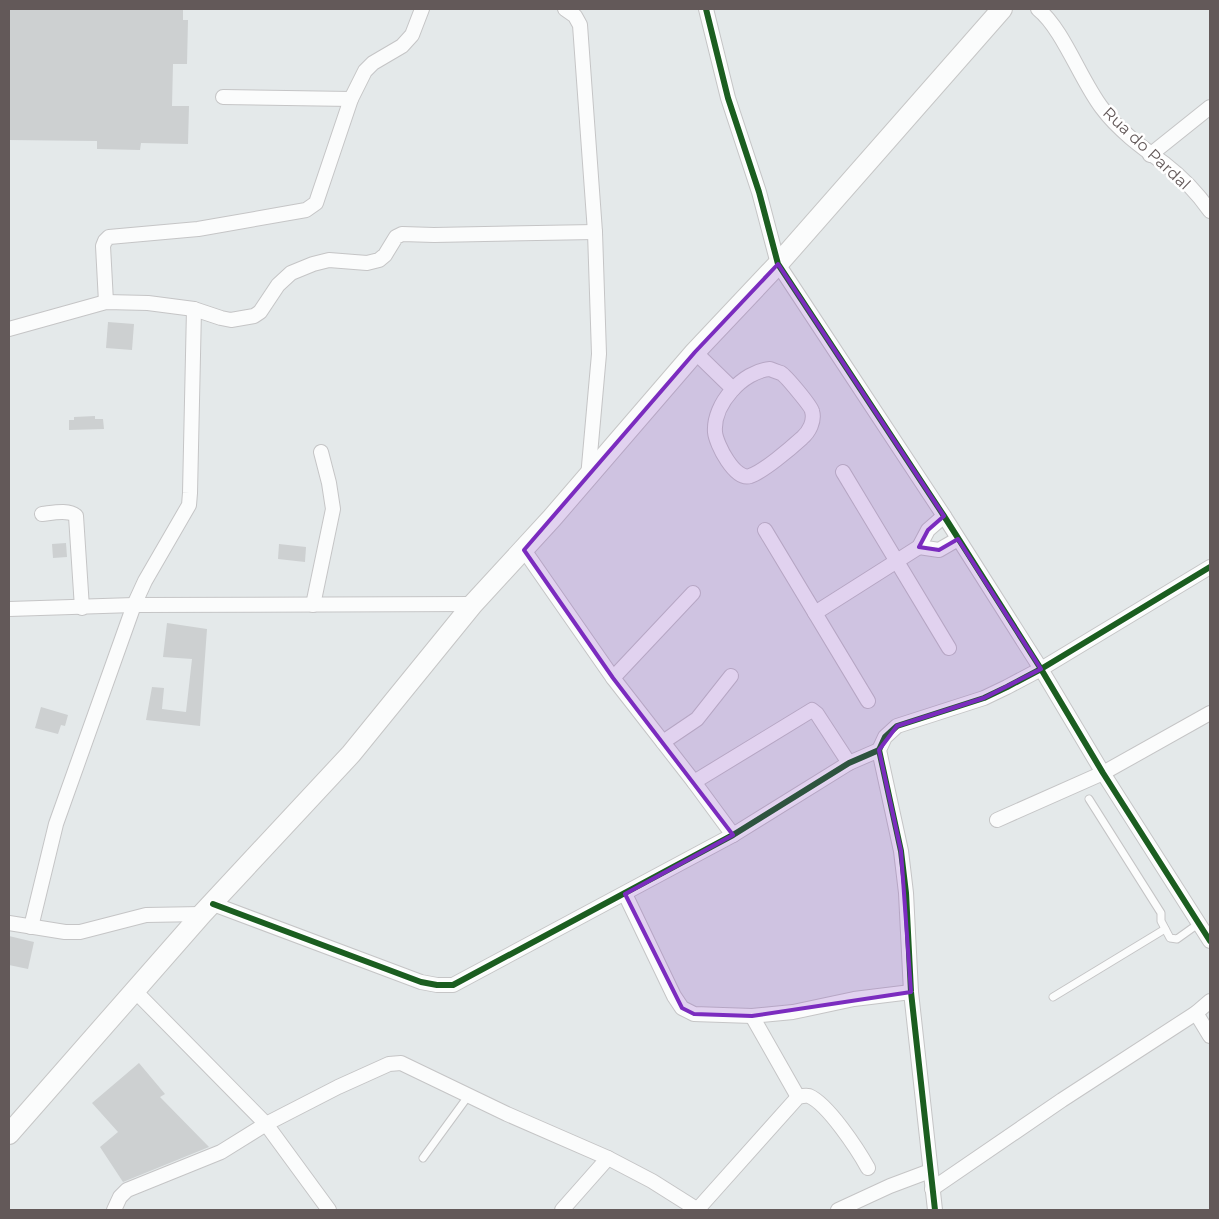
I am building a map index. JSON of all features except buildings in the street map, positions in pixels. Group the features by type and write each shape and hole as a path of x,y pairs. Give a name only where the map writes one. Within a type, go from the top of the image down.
{"main road":[{"path":"9,1134 208,909 351,754 472,604 524,550 695,352 778,264 1002,9"}],"street":[{"path":"106,302 104,246 105,241 109,237 198,229 306,210 311,207 318,197 351,99 364,71 368,66 402,46 412,35 422,9"},
{"path":"565,9 575,16 580,25 595,232 599,354 588,477"},
{"path":"706,9 728,98 760,192 778,264 944,516 1210,942"},
{"name":"Rua do Pardal","path":"1038,9 1056,31 1085,83 1103,109 1150,155 1187,184 1210,211"},
{"path":"223,97 351,99"},
{"path":"1150,155 1210,107"},
{"path":"9,329 106,302 148,303 194,309 231,320 254,316 260,312 278,286 291,273 329,260 367,263 380,260 396,237 402,234 595,232"},
{"path":"31,927 56,824 134,606 145,582 187,510 190,501 194,309"},
{"path":"695,352 733,389"},
{"path":"770,369 782,374 812,411 812,422 806,434 783,454 750,476 742,476 734,471 715,433 716,419 722,404 733,389 746,378 760,370 770,369"},
{"path":"313,605 333,509 322,452"},
{"path":"843,472 949,648"},
{"path":"42,514 69,512 76,516 82,608"},
{"path":"815,613 919,547 928,530 944,516"},
{"path":"765,530 868,701"},
{"path":"919,547 939,550 958,539"},
{"path":"524,550 613,678 733,835"},
{"path":"935,1210 911,992 906,893 902,859 879,750 885,737 897,726 984,698 1041,669 1210,567"},
{"path":"613,678 693,593"},
{"path":"9,609 134,606 472,604"},
{"path":"663,742 697,719 731,676"},
{"path":"694,782 804,713 812,710 817,714 850,764"},
{"path":"997,820 1103,773 1210,713"},
{"path":"9,924 64,932 80,932 146,915 208,909 422,982 437,986 453,985 733,835 850,764 879,750"},
{"path":"625,894 674,996 682,1008 694,1014 752,1016 793,1012 854,999 911,992"},
{"path":"136,991 266,1124 329,1210"},
{"path":"932,1189 1062,1100 1196,1013 1210,1001"},
{"path":"1196,1013 1210,1036"},
{"path":"752,1016 798,1097"},
{"path":"114,1210 120,1197 127,1190 221,1152 266,1124 338,1087 389,1064 401,1063 506,1114 608,1158 652,1181 698,1210 798,1097 804,1095 810,1096 834,1119 856,1145 868,1168"},
{"path":"562,1210 608,1158"},
{"path":"838,1210 890,1186 930,1171"}],"lane":[{"path":"1089,799 1161,913 1161,920 1170,938 1177,939 1198,924"},
{"path":"1053,997 1165,929"},
{"path":"423,1158 469,1095"}],"highlighted area":[{"path":"778,264 944,516 928,530 919,547 939,550 958,539 1041,669 984,698 897,726 879,750 901,851 911,992 752,1016 694,1014 682,1008 625,894 733,835 613,678 524,550 695,352"}],"cycle path":[{"path":"706,9 728,98 759,192 778,264 944,516 1041,669 1103,773 1210,941"},
{"path":"935,1210 911,992 906,893 901,851 879,750 885,737 897,726 984,698 1007,687 1041,669 1210,567"},
{"path":"213,904 421,982 453,985 733,835 849,763 879,750"}]}
